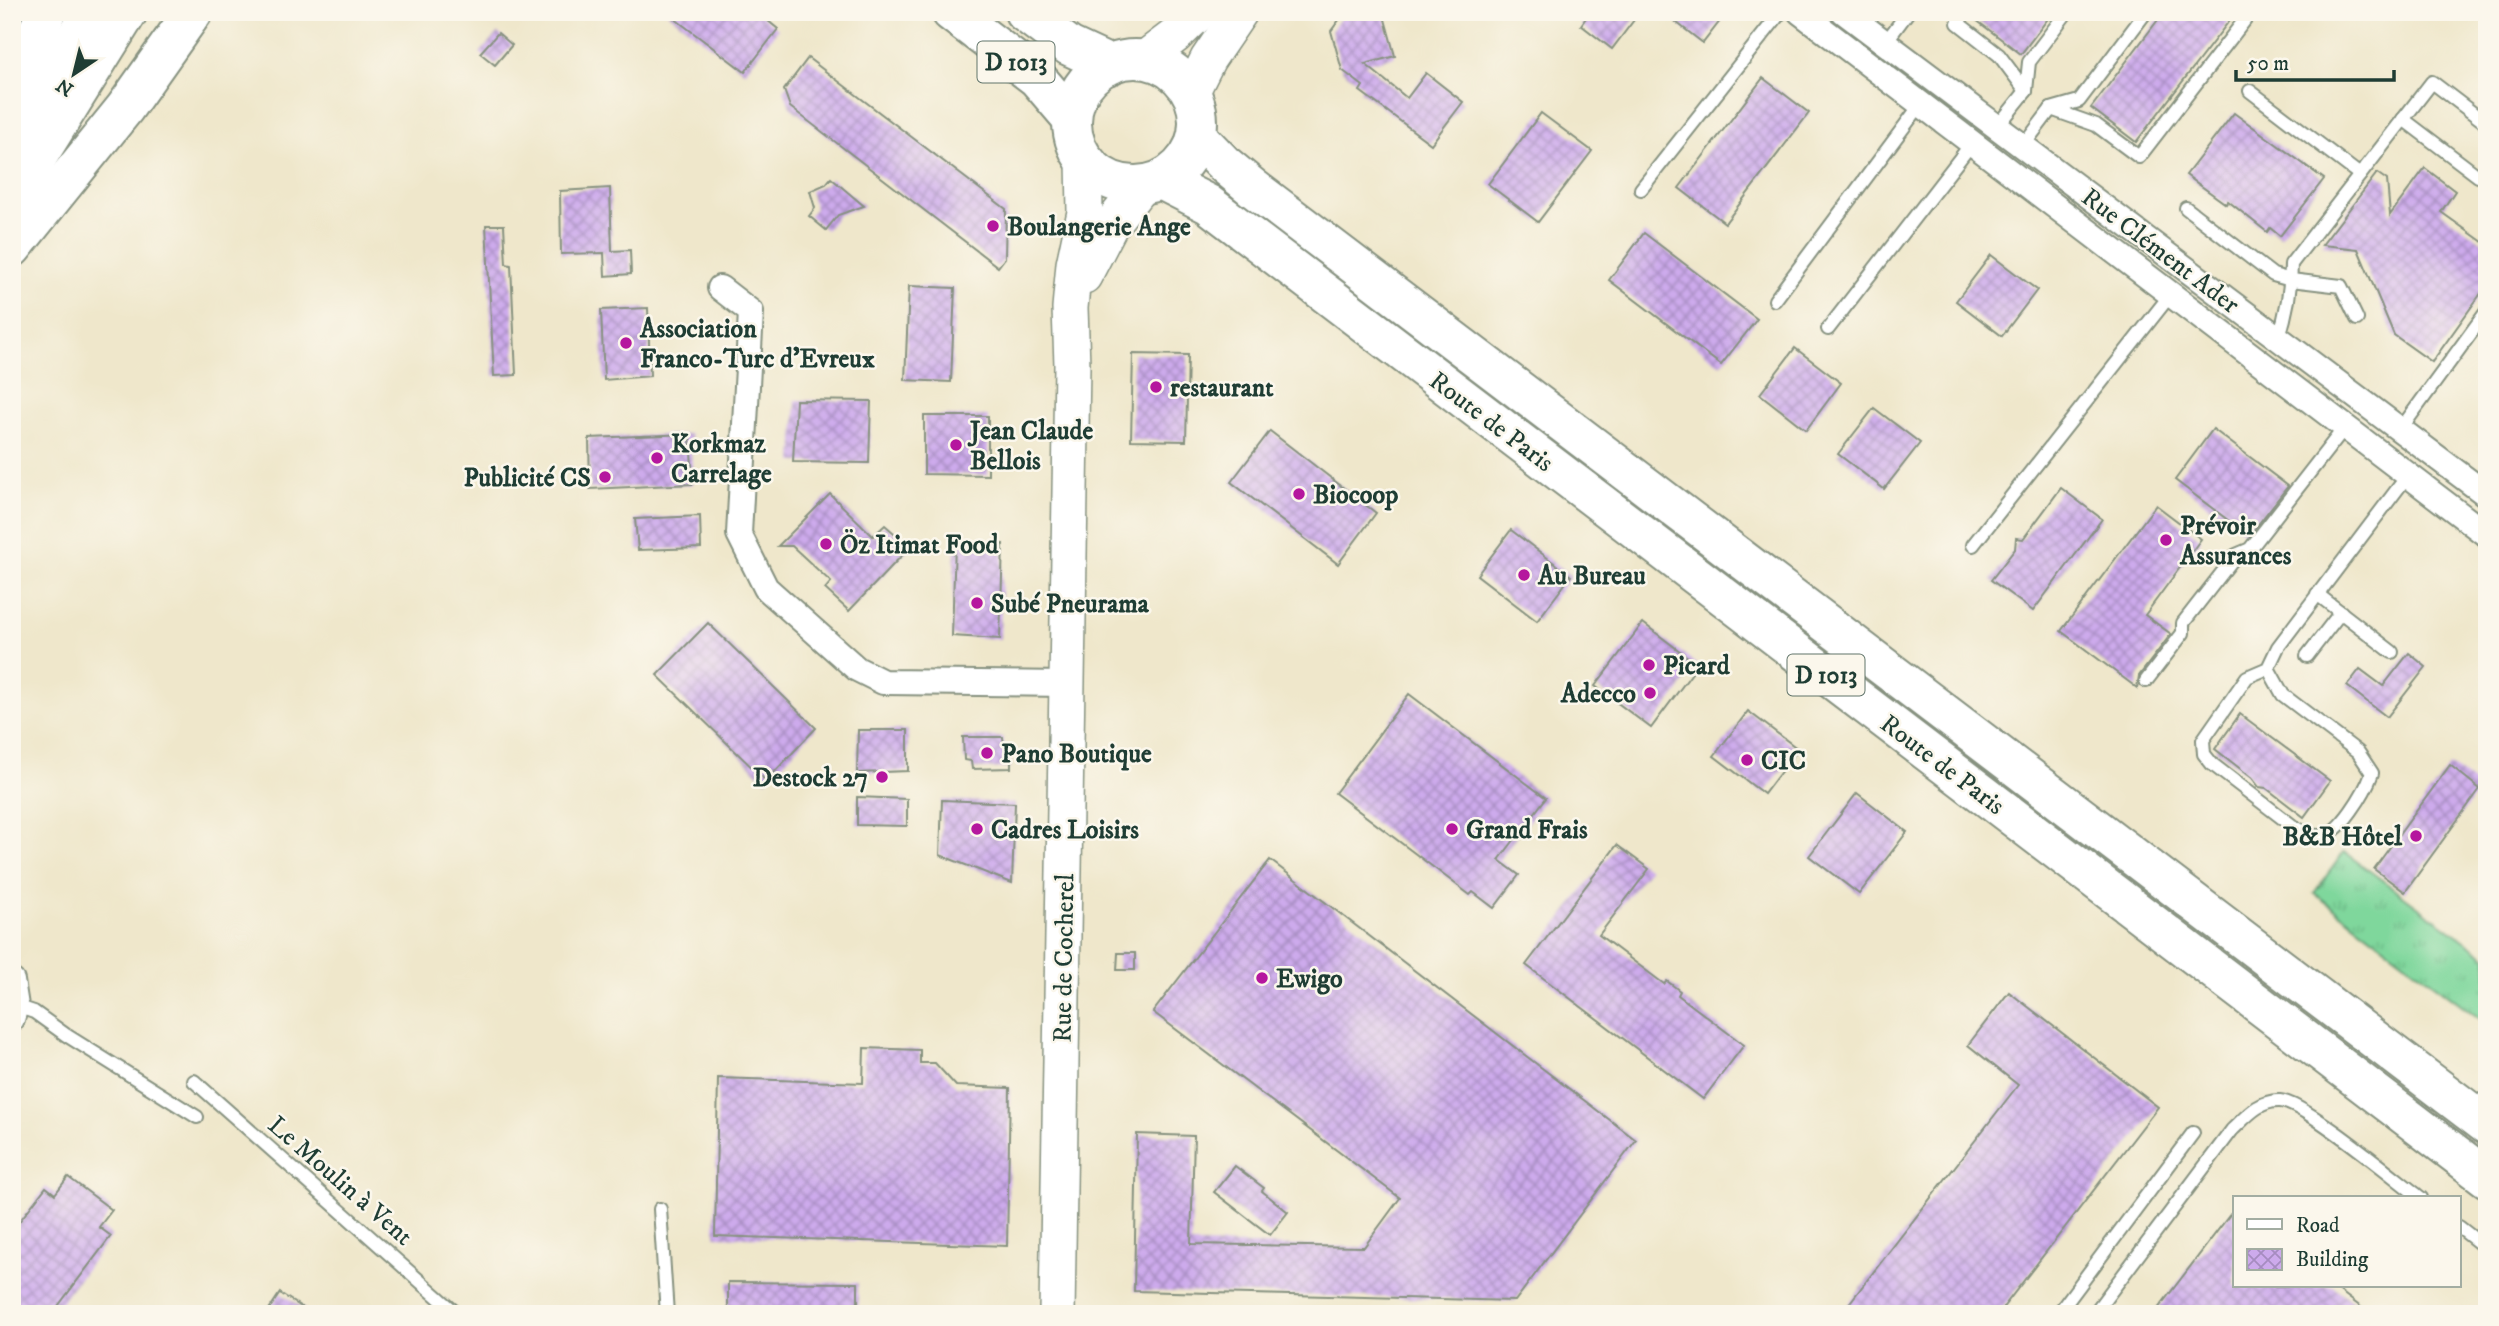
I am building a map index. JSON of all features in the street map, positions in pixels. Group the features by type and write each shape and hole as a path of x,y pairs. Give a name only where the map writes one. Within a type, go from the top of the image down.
{"main road":[{"path":"12,83 47,12"},
{"path":"12,139 92,12"},
{"path":"12,198 128,12"},
{"path":"12,248 125,108 193,12"},
{"name":"D 1013","path":"951,12 1037,78 1072,120"},
{"name":"D 1013","path":"1024,12 1069,46 1126,62"},
{"path":"1126,62 1157,63 1171,71 1182,80 1196,106 1197,136 1190,155 1177,170 1152,183 1126,185 1110,180 1084,159 1075,142 1072,120 1075,102 1083,87 1095,74 1126,62"},
{"name":"Route de Paris","path":"1197,136 1224,164 1253,188 2487,1125"},
{"name":"Route de Paris","path":"1152,183 1208,204 2487,1178"},
{"path":"2297,1033 2443,1129 2487,1162"}],"street":[{"path":"1126,62 1176,35 1200,12"},
{"path":"1191,93 1208,59 1240,12"},
{"name":"Rue Clément Ader","path":"1800,12 2487,535"},
{"name":"Rue Clément Ader","path":"1844,12 2487,495"},
{"name":"Rue de Cocherel","path":"1057,1314 1072,365 1070,308 1074,264 1085,212 1084,159"},
{"name":"Rue de Cocherel","path":"1070,308 1098,247 1152,183"},
{"path":"720,288 751,312 739,534 766,588 857,669 883,682 1067,684"},
{"path":"12,981 14,1013"}],"lane":[{"path":"1640,188 1781,12"},
{"path":"1885,43 1908,12"},
{"path":"1965,12 1958,23 1999,55 2026,91"},
{"path":"1997,127 2026,91 2029,62 2067,12"},
{"path":"2023,146 2051,109 2079,101 2146,12"},
{"path":"2051,109 2096,125 2139,157 2250,12"},
{"path":"2278,338 2286,318 2291,264 2432,82 2487,124"},
{"path":"2250,91 2360,175"},
{"path":"1775,300 1921,104"},
{"path":"2403,119 2477,176"},
{"path":"1828,329 1972,142"},
{"path":"2186,208 2273,275 2341,286 2357,319"},
{"path":"1973,545 2171,294"},
{"path":"2400,430 2487,311"},
{"path":"2146,681 2183,633 2183,623 2236,555 2250,549 2344,427"},
{"path":"2268,668 2283,695 2358,752 2372,773 2365,792 2333,832 2322,837 2294,827 2212,764 2204,754 2203,740 2247,677 2268,668 2278,647 2408,475"},
{"path":"2317,594 2392,652"},
{"path":"2307,656 2341,612"},
{"path":"14,1013 34,1012 197,1117"},
{"name":"Le Moulin à Vent","path":"194,1081 457,1314"},
{"path":"2094,1314 2232,1130 2259,1105 2282,1101 2307,1111 2418,1196"},
{"path":"2058,1314 2193,1133"},
{"path":"660,1209 667,1314"},
{"path":"2460,1228 2487,1249"}],"green space":[{"path":"2344,852 2487,957 2487,1024 2314,893"}],"building":[{"path":"666,12 757,12 778,29 745,72"},
{"path":"1345,12 1383,12 1395,56 1365,64 1407,98 1426,73 1463,102 1431,144 1360,91 1363,86 1342,70 1331,31"},
{"path":"1590,12 1640,12 1612,49 1581,25"},
{"path":"1663,12 1727,12 1703,43"},
{"path":"1974,12 2053,12 2021,54 1972,17"},
{"path":"2164,12 2236,12 2136,142 2091,108"},
{"path":"498,33 512,45 495,65 480,53"},
{"path":"808,58 1006,209 1005,258 998,267 790,107 784,90"},
{"path":"1763,78 1809,113 1725,223 1679,188"},
{"path":"1541,113 1592,151 1538,222 1488,184"},
{"path":"2234,113 2324,179 2280,236 2270,228 2267,232 2228,201 2226,204 2186,175"},
{"path":"2425,168 2455,191 2441,212 2487,245 2487,285 2432,362 2394,335 2358,249 2322,245 2377,173 2387,180 2390,215"},
{"path":"831,178 864,206 838,215 826,230 809,216 815,208 810,191 826,184"},
{"path":"610,188 612,251 630,250 631,274 605,276 604,253 561,254 560,191"},
{"path":"486,225 504,225 506,264 511,265 516,375 494,376"},
{"path":"1644,233 1757,319 1721,365 1609,280"},
{"path":"1991,255 2037,290 2002,336 1956,301"},
{"path":"909,286 955,288 951,382 905,380"},
{"name":"Association Franco-Turc d'Evreux","path":"648,308 650,376 604,380 601,310"},
{"path":"1795,348 1841,383 1806,430 1760,394"},
{"path":"1133,354 1188,355 1186,441 1131,440"},
{"path":"796,400 871,401 869,463 793,462"},
{"path":"1874,408 1920,443 1884,489 1838,454"},
{"name":"Jean Claude Bellois","path":"924,416 988,416 988,475 924,474"},
{"path":"2213,429 2288,486 2249,536 2175,480"},
{"name":"Biocoop","path":"1270,431 1376,513 1338,564 1231,482"},
{"path":"690,434 693,484 590,489 589,438"},
{"path":"2061,488 2102,519 2033,611 1991,580 2015,549 2016,538 2023,539"},
{"path":"830,494 873,536 885,525 910,547 849,611 825,589 831,582 792,546 778,546"},
{"path":"2156,505 2201,539 2145,615 2171,634 2139,676 2137,688 2061,631"},
{"path":"700,516 701,548 638,550 635,519"},
{"name":"Au Bureau","path":"1511,530 1571,576 1537,621 1477,575"},
{"name":"Subé Pneurama","path":"955,543 1003,544 1000,639 952,636"},
{"path":"708,623 816,728 766,781 657,675"},
{"path":"1643,623 1698,665 1651,728 1595,686"},
{"path":"2409,653 2426,667 2387,717 2347,686 2360,669 2383,686"},
{"name":"Grand Frais","path":"1409,694 1546,798 1499,860 1519,875 1494,908 1473,892 1470,895 1335,793"},
{"path":"1748,711 1798,749 1764,794 1714,756"},
{"path":"2240,714 2330,781 2304,817 2266,788 2259,787 2252,778 2215,749"},
{"path":"858,730 908,730 908,771 857,773"},
{"name":"Pano Boutique","path":"963,737 1003,737 1004,746 1011,746 1011,768 972,769 971,761 964,760"},
{"path":"2450,765 2480,789 2405,892 2374,869"},
{"path":"1857,793 1907,832 1859,894 1809,856"},
{"path":"857,797 907,799 907,826 857,825"},
{"name":"Cadres Loisirs","path":"942,800 1015,803 1012,883 940,855"},
{"path":"1617,845 1649,869 1599,935 1664,984 1667,981 1680,991 1678,995 1744,1045 1703,1099 1526,965"},
{"path":"1270,860 1636,1140 1515,1301 1134,1291 1137,1134 1194,1136 1191,1244 1364,1247 1400,1198 1153,1012"},
{"path":"1118,953 1135,953 1135,970 1117,970"},
{"path":"2009,992 2158,1107 1998,1314 1841,1314 2018,1085 1968,1045"},
{"path":"864,1048 920,1050 920,1063 935,1063 956,1086 1010,1088 1007,1246 715,1236 718,1078 863,1083"},
{"path":"1235,1166 1264,1188 1262,1191 1288,1212 1270,1235 1214,1192"},
{"path":"68,1177 112,1210 99,1227 111,1236 52,1314 12,1314 12,1231 46,1187 55,1194"},
{"path":"2233,1211 2233,1288 2336,1288 2370,1314 2154,1314"},
{"path":"728,1282 858,1283 858,1314 728,1314"},
{"path":"280,1293 312,1314 266,1314"}],"place":[{"name":"Boulangerie Ange","path":"993,226"},
{"name":"Association Franco-Turc d'Evreux","path":"626,343"},
{"name":"restaurant","path":"1156,387"},
{"name":"Jean Claude Bellois","path":"956,445"},
{"name":"Korkmaz Carrelage","path":"657,458"},
{"name":"Publicité CS","path":"605,477"},
{"name":"Biocoop","path":"1299,494"},
{"name":"Prévoir Assurances","path":"2166,540"},
{"name":"Öz Itimat Food","path":"826,544"},
{"name":"Au Bureau","path":"1524,575"},
{"name":"Subé Pneurama","path":"977,603"},
{"name":"Picard","path":"1649,665"},
{"name":"Adecco","path":"1650,693"},
{"name":"Pano Boutique","path":"987,753"},
{"name":"CIC","path":"1747,760"},
{"name":"Destock 27","path":"882,777"},
{"name":"Cadres Loisirs","path":"977,829"},
{"name":"Grand Frais","path":"1452,829"},
{"name":"B&B Hôtel","path":"2416,836"},
{"name":"Ewigo","path":"1262,978"}]}
